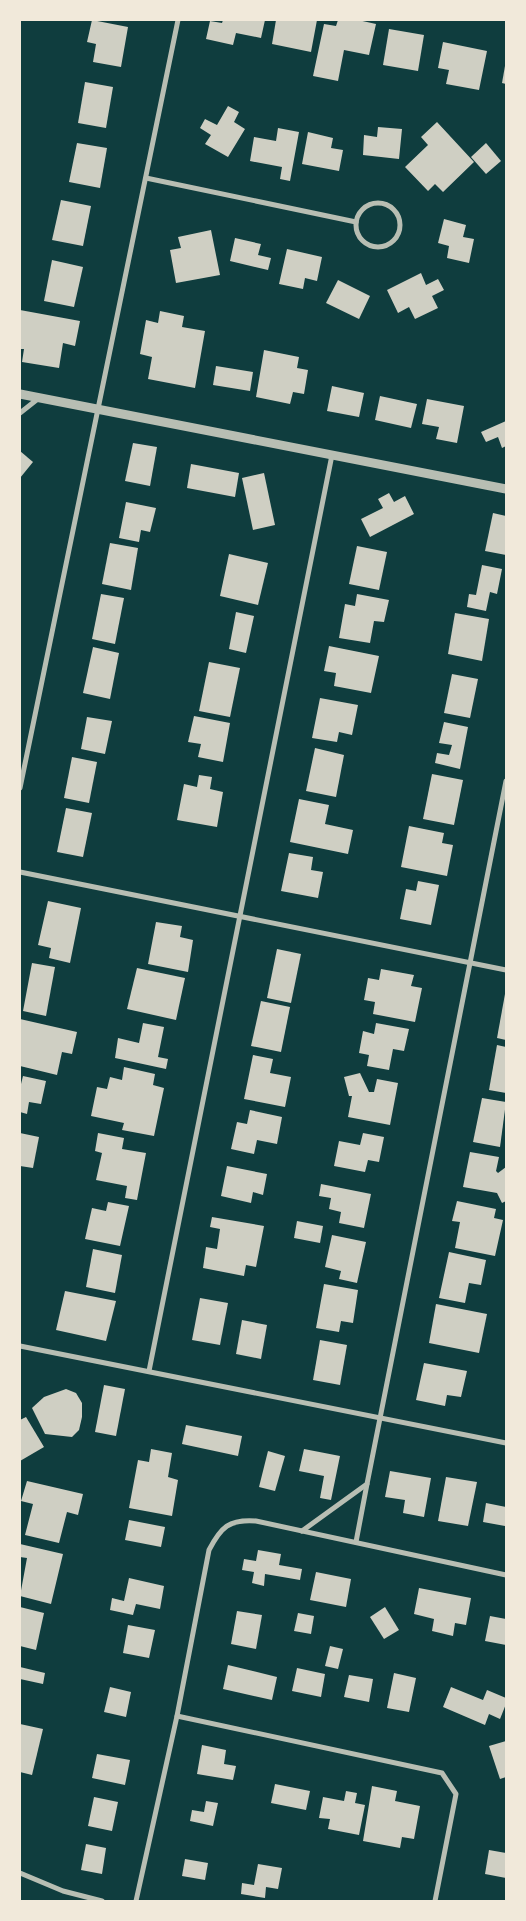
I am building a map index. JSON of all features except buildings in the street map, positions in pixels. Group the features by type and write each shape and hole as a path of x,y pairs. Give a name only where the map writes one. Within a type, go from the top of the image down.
{"street":[{"path":"20,788 178,20"},
{"path":"146,178 356,222"},
{"path":"376,202 383,203 396,211 399,218 399,232 390,244 376,248 363,242 358,236 356,222 362,208 376,202"},
{"path":"20,394 506,489"},
{"path":"20,413 40,398"},
{"path":"149,1371 332,455"},
{"path":"356,1542 506,781"},
{"path":"20,872 506,970"},
{"path":"20,1346 506,1443"},
{"path":"302,1531 367,1484"},
{"path":"136,1901 178,1716 209,1550 218,1531 230,1523 245,1520 506,1575"},
{"path":"178,1716 442,1773 456,1794 435,1901"},
{"path":"20,1874 63,1891 102,1901"}]}
